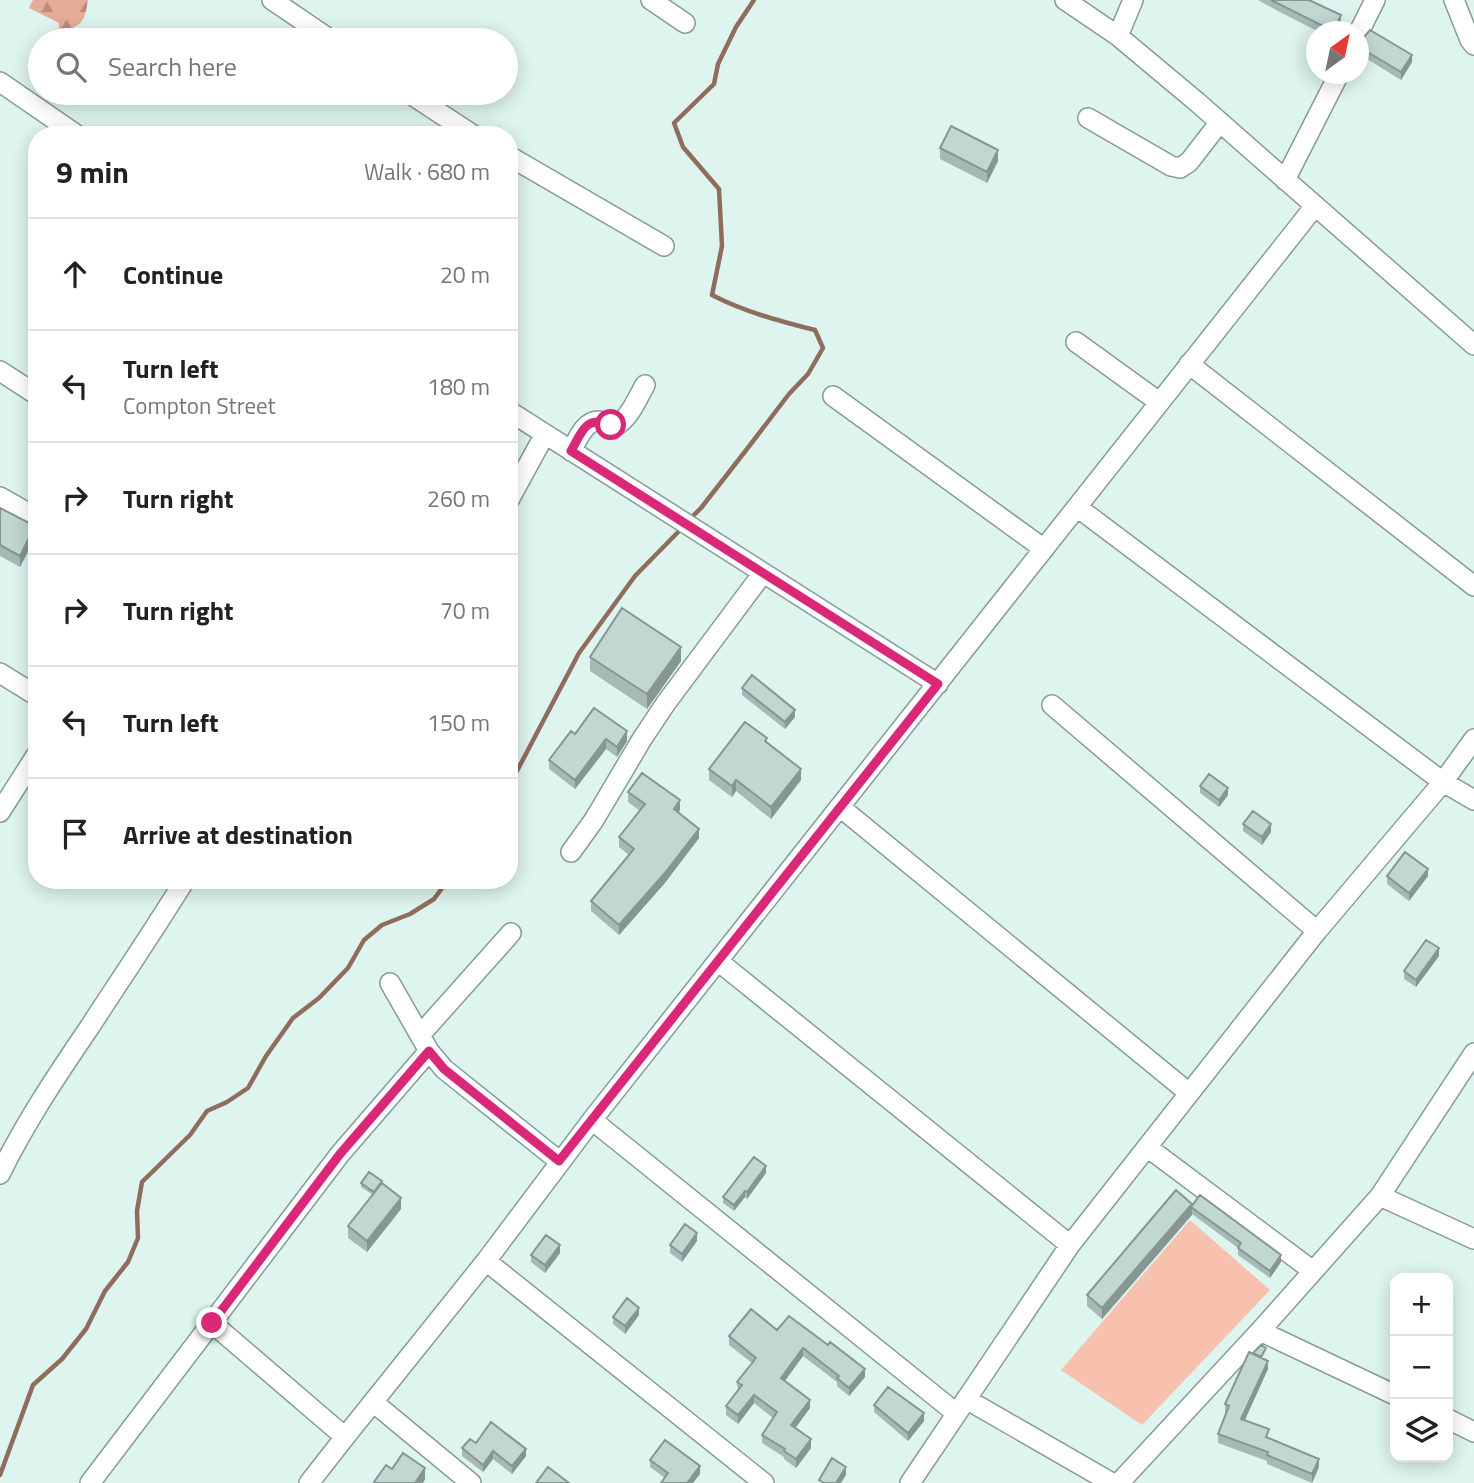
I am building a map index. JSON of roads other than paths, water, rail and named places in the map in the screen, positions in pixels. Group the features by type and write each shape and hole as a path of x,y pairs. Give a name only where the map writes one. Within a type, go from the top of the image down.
{"street":[{"path":"272,0 313,28"},
{"path":"651,0 685,23"},
{"path":"1065,0 1118,36 1220,122 1474,345"},
{"path":"1118,36 1133,0"},
{"path":"1365,21 1375,0"},
{"path":"1454,0 1474,45"},
{"path":"0,82 28,101"},
{"path":"1286,180 1334,84"},
{"path":"33,105 64,126"},
{"path":"426,105 456,126"},
{"path":"1088,118 1171,166 1180,168 1189,162 1220,122"},
{"path":"518,161 664,246"},
{"path":"309,1483 486,1261 559,1161 1315,206"},
{"path":"1076,342 1159,402"},
{"path":"1189,364 1474,586"},
{"path":"0,371 28,389"},
{"path":"571,451 590,422 601,421 615,426 621,423 645,385"},
{"path":"833,396 1044,549"},
{"path":"518,417 938,684"},
{"path":"518,484 545,434"},
{"path":"0,497 28,513"},
{"path":"1077,507 1443,782 1474,800"},
{"path":"571,852 594,820 666,703 763,573"},
{"path":"0,673 28,690"},
{"path":"1052,705 1317,931"},
{"path":"910,1483 1070,1245 1317,931 1443,782 1474,739"},
{"path":"0,812 28,768"},
{"path":"840,807 1189,1093"},
{"path":"0,1174 54,1080 179,889"},
{"path":"90,1483 424,1043 511,933"},
{"path":"718,961 1070,1245"},
{"path":"390,983 424,1043 444,1069 559,1161"},
{"path":"1119,1483 1380,1196 1474,1053"},
{"path":"592,1120 961,1406 1112,1483"},
{"path":"1147,1147 1313,1271"},
{"path":"1380,1196 1474,1239"},
{"path":"486,1261 764,1483"},
{"path":"212,1323 345,1437"},
{"path":"1260,1331 1390,1393"},
{"path":"373,1402 471,1483"},
{"path":"1453,1422 1474,1432"}],"waterway":[{"path":"689,520 808,374 823,348 815,330 750,311 712,295 722,246 719,189 683,147 674,123 714,84 718,64 736,27 754,0"},
{"path":"518,769 579,653 635,576 683,527"},
{"path":"0,1475 33,1385 62,1359 86,1329 105,1291 128,1262 138,1238 137,1211 142,1182 190,1135 207,1111 248,1088 266,1056 293,1018 319,998 348,968 364,940 382,925 410,914 434,899 441,889"}]}
